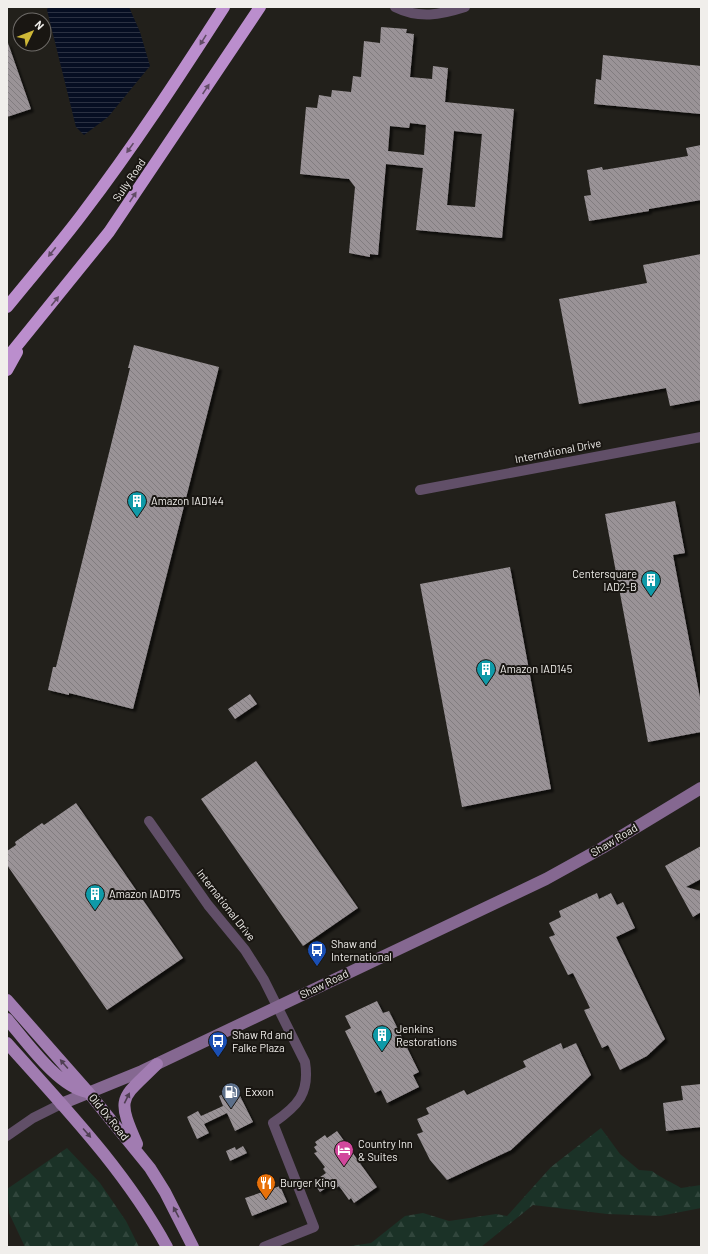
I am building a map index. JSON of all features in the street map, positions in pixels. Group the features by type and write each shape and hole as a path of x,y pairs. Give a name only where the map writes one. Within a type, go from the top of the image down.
{"highway":[{"name":"Sully Road","path":"7,307 83,214 177,81 224,7"},
{"name":"Sully Road","path":"7,358 109,232 260,7"},
{"path":"7,370 30,331"}],"main road":[{"name":"Shaw Road","path":"61,1104 157,1064 546,879 602,848 701,788"},
{"name":"Old Ox Road","path":"7,1000 90,1093 143,1160 165,1192 193,1247"},
{"path":"7,1019 58,1076 80,1091 90,1093"},
{"path":"7,1043 119,1172 153,1222 167,1247"},
{"path":"143,1160 126,1120 124,1102 129,1092 157,1064"}],"street":[{"path":"395,7 404,12 428,15 438,15 465,7"},
{"name":"International Drive","path":"420,490 701,437"},
{"name":"International Drive","path":"149,821 208,905 245,950 264,980 299,1048 304,1062 307,1076 302,1097 297,1104 273,1124 314,1227 264,1247"},
{"name":"Shaw Road","path":"7,1136 33,1118 61,1104"}],"green space":[{"path":"601,1128 620,1154 639,1170 652,1171 681,1188 701,1185 701,1208 660,1216 607,1214 533,1205 481,1247 344,1247 371,1243 405,1216 423,1213 449,1221 496,1214 507,1216 551,1167"},
{"path":"67,1148 100,1183 126,1221 139,1247 25,1247 9,1213 7,1189"}],"water":[{"path":"48,7 129,7 140,32 150,66 108,117 84,135 76,127 52,30 52,12 47,12"}],"building":[{"path":"381,27 407,29 406,33 414,34 410,77 432,79 433,66 448,68 445,102 514,109 502,238 416,230 423,168 386,164 378,255 370,254 370,257 349,253 355,187 349,179 300,174 306,107 317,108 319,95 331,97 332,90 351,92 353,76 361,77 364,41 380,43","holes":["410,123 426,125 424,155 388,151 390,126 409,128","454,131 482,134 475,207 447,205"]},
{"path":"7,43 31,109 7,117"},
{"path":"603,55 701,66 701,114 594,104 596,79 601,80"},
{"path":"701,145 701,200 649,209 649,211 589,221 584,196 591,195 587,170 602,167 603,170 688,156 686,148"},
{"path":"701,254 701,400 670,406 666,388 579,404 559,299 647,283 643,265"},
{"name":"Amazon IAD144","path":"134,345 219,367 133,709 69,693 69,695 48,690 53,667 56,667 130,368 128,368"},
{"name":"Centersquare IAD2-B","path":"675,501 685,553 673,555 701,703 701,732 648,742 605,514"},
{"name":"Amazon IAD145","path":"510,567 551,789 462,807 420,584"},
{"path":"250,694 257,704 235,719 228,709"},
{"path":"256,761 358,908 303,946 201,799"},
{"name":"Amazon IAD175","path":"76,803 183,958 107,1010 7,865 7,851 16,845 15,842 42,823 44,825"},
{"path":"701,846 701,879 686,887 701,891 701,912 693,917 665,866"},
{"path":"597,893 599,899 611,893 617,905 623,902 635,928 616,937 665,1039 647,1056 620,1070 608,1045 602,1048 584,1010 590,1008 573,973 568,975 549,937 555,935 549,923 561,917 559,911"},
{"name":"Jenkins Restorations","path":"377,1001 383,1013 389,1011 419,1072 413,1075 419,1087 387,1103 381,1090 375,1093 345,1031 351,1028 345,1016"},
{"path":"561,1043 563,1049 576,1043 591,1075 511,1150 447,1180 430,1160 417,1134 423,1132 417,1119 429,1114 426,1108 464,1090 467,1095 526,1067 523,1061"},
{"path":"701,1084 701,1127 666,1131 663,1103 683,1100 681,1086"},
{"name":"Exxon","path":"236,1088 253,1122 235,1131 227,1113 204,1124 209,1133 197,1139 187,1117 198,1111 201,1116 223,1106 219,1096"},
{"name":"Country Inn & Suites","path":"337,1131 377,1187 354,1203 351,1198 349,1200 339,1186 336,1188 333,1183 320,1192 313,1182 326,1173 323,1169 325,1167 314,1153 317,1152 314,1147 317,1145 315,1142 325,1135 327,1138"},
{"path":"243,1146 247,1153 230,1161 226,1151 235,1147 236,1150"},
{"name":"Burger King","path":"280,1186 287,1202 252,1216 245,1198"}],"place":[{"name":"Amazon IAD144","path":"137,518"},
{"name":"Centersquare IAD2-B","path":"651,597"},
{"name":"Amazon IAD145","path":"486,686"},
{"name":"Amazon IAD175","path":"95,911"},
{"name":"Shaw and International","path":"317,967"},
{"name":"Jenkins Restorations","path":"382,1052"},
{"name":"Shaw Rd and Falke Plaza","path":"218,1058"},
{"name":"Exxon","path":"231,1109"},
{"name":"Country Inn & Suites","path":"344,1167"},
{"name":"Burger King","path":"266,1200"}]}
